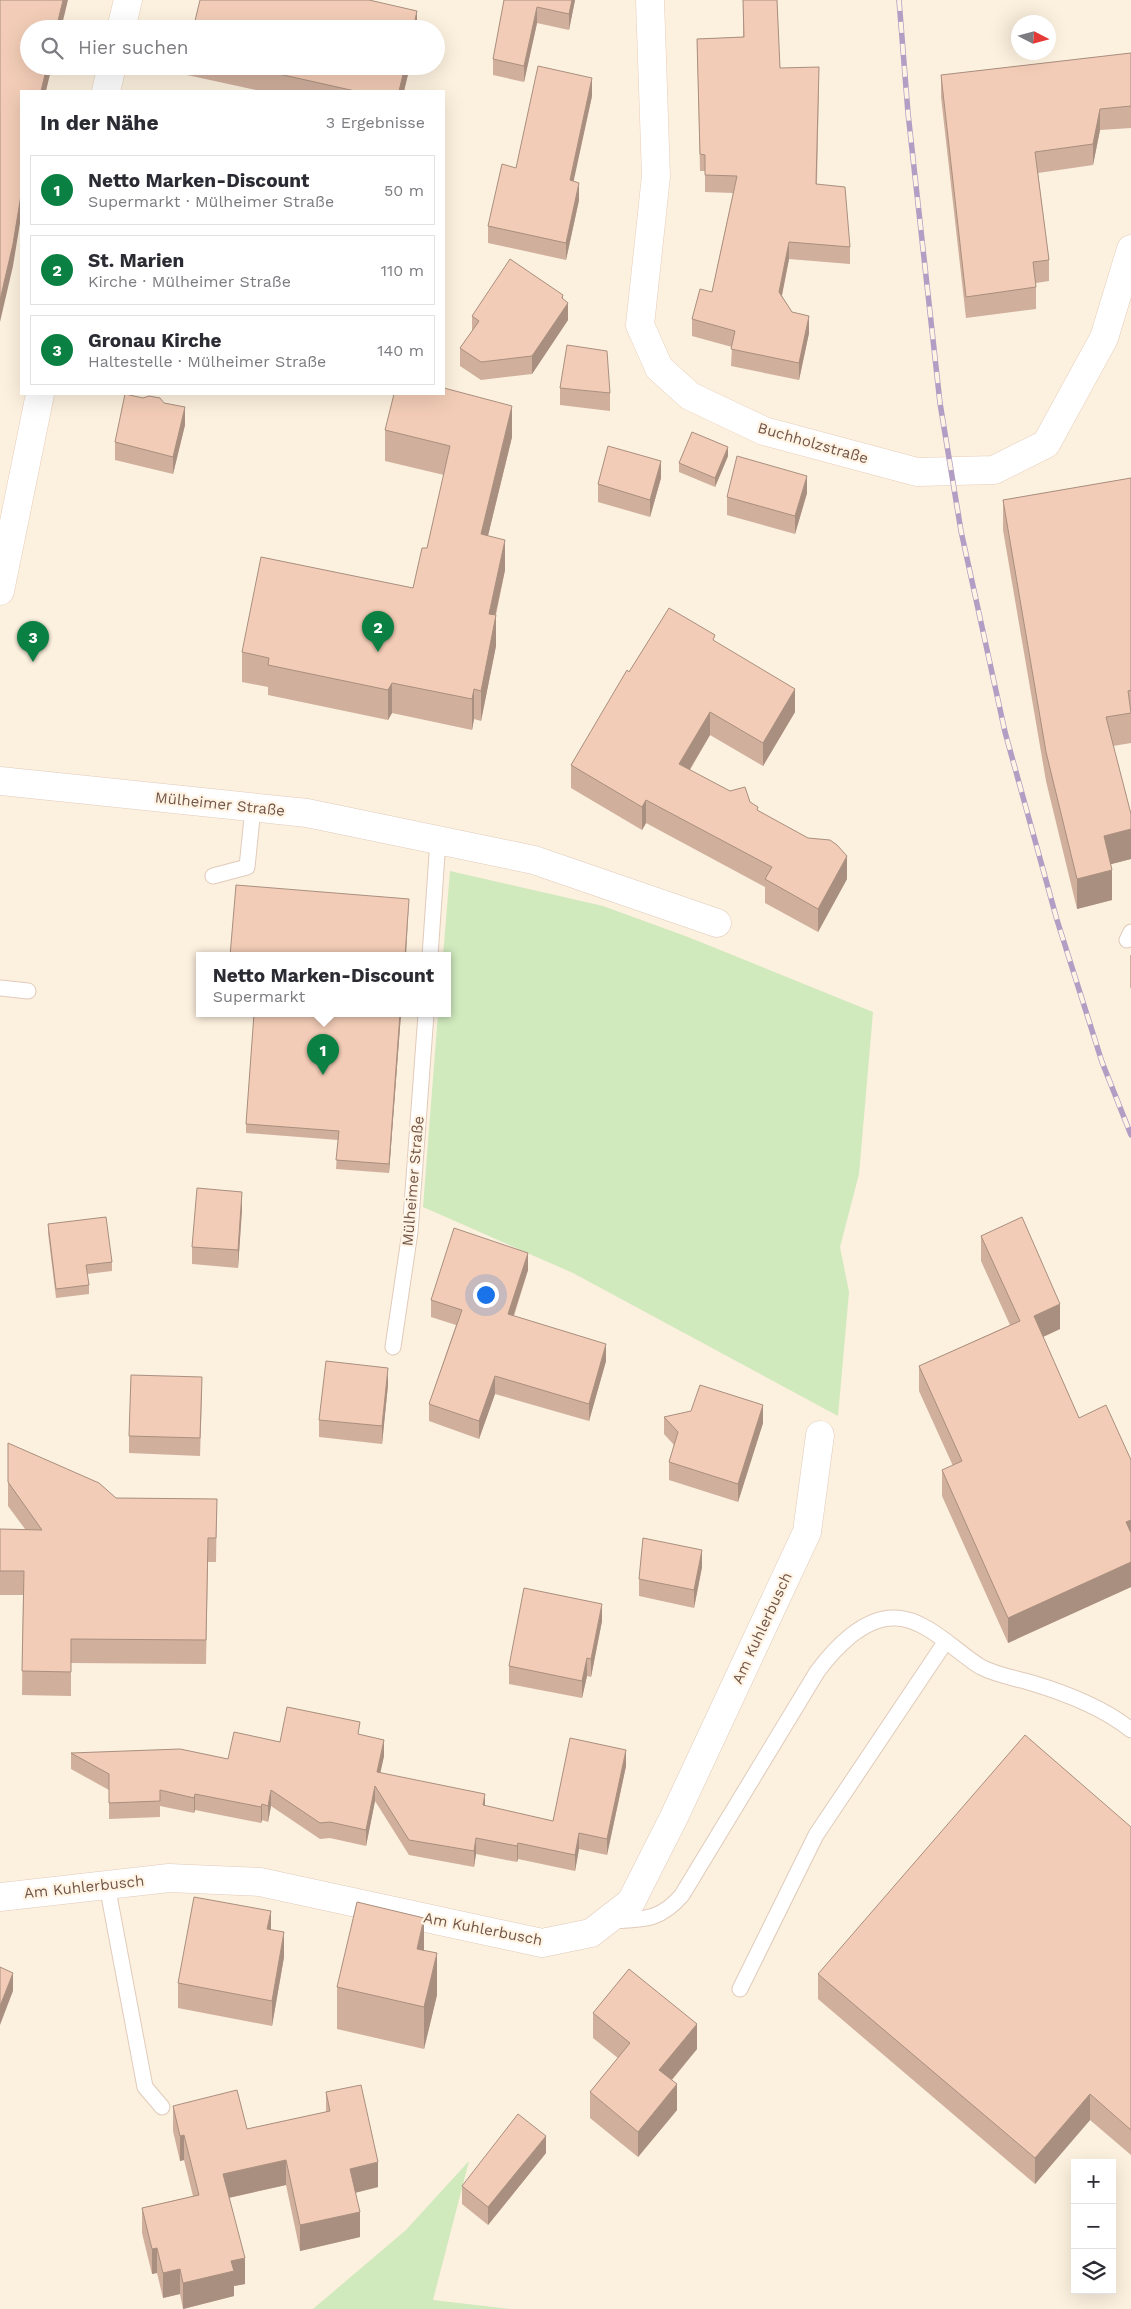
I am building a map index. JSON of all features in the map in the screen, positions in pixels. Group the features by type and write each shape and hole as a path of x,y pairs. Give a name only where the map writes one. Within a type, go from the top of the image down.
{"street":[{"path":"123,20 128,0"},
{"name":"Buchholzstraße","path":"650,0 656,176 640,325 659,368 690,396 764,431 917,472 994,470 1046,444 1104,338 1131,250"},
{"path":"106,90 110,75"},
{"path":"0,591 40,395"},
{"name":"Mülheimer Straße","path":"0,781 307,813 534,860 718,923"},
{"name":"Am Kuhlerbusch","path":"0,1897 169,1878 260,1882 542,1943 591,1933 631,1902 674,1817 807,1532 820,1434"}],"lane":[{"path":"213,876 247,867 253,808"},
{"path":"430,952 438,840"},
{"path":"0,988 28,990"},
{"name":"Mülheimer Straße","path":"393,1347 410,1232 426,1017"},
{"path":"606,1922 652,1917 670,1909 682,1895 794,1708 829,1656 866,1626 896,1618 911,1621 946,1641 981,1666 1085,1702 1131,1730"},
{"path":"740,1989 816,1835 946,1641"},
{"path":"107,1885 145,2087 162,2107"}],"green space":[{"path":"450,871 603,906 688,937 873,1012 859,1174 840,1247 849,1292 838,1416 573,1273 423,1207 438,1017 451,1017 451,952 443,952"},
{"path":"469,2161 433,2300 510,2309 313,2309 406,2230"}],"building":[{"path":"0,0 63,0 58,20 20,20 20,75 45,75 41,90 20,90 20,201 13,244 0,300"},
{"path":"200,0 369,0 417,11 415,20 195,20"},
{"path":"504,0 572,0 569,14 537,7 524,66 493,59"},
{"path":"743,0 777,0 780,68 819,67 816,184 845,187 850,247 789,242 779,292 792,312 809,316 799,363 731,349 735,331 692,319 700,289 712,292 737,176 705,175 705,155 700,154 697,39 744,37"},
{"path":"1131,53 1131,106 1100,109 1093,144 1035,152 1049,260 1033,262 1036,287 966,297 941,75"},
{"path":"538,66 592,78 570,180 579,183 566,243 488,226 502,164 516,168"},
{"path":"283,75 403,75 399,90 351,90"},
{"path":"510,259 563,295 562,298 568,303 532,356 481,362 460,348 479,321 472,316"},
{"path":"567,345 607,351 610,393 560,388"},
{"path":"445,388 512,406 481,534 505,540 489,614 496,615 481,691 474,689 472,699 392,683 388,690 268,665 269,658 242,652 261,557 413,588 422,548 427,548 450,446 385,430 394,395 445,395"},
{"path":"125,395 160,398 164,403 185,407 173,457 115,442"},
{"path":"692,432 728,447 715,478 679,463"},
{"path":"608,446 661,461 650,500 598,484"},
{"path":"737,456 807,476 795,516 727,497"},
{"path":"1131,478 1131,690 1128,691 1131,713 1106,717 1131,814 1131,829 1104,836 1112,870 1077,879 1046,752 1003,500"},
{"path":"669,608 715,635 713,640 795,689 763,743 710,712 679,764 730,791 745,787 750,802 758,807 757,810 808,838 830,840 837,845 847,856 818,909 765,879 772,867 646,800 642,807 571,765 627,670 629,672"},
{"path":"236,885 409,899 405,952 230,952"},
{"path":"254,1017 400,1017 389,1164 336,1160 339,1131 246,1124"},
{"path":"197,1188 242,1192 238,1250 192,1247"},
{"path":"106,1217 112,1262 86,1265 89,1285 56,1289 48,1224"},
{"path":"1022,1217 1060,1304 1034,1316 1079,1418 1106,1405 1131,1460 1131,1520 1126,1522 1131,1533 1131,1562 1008,1618 942,1470 962,1461 919,1366 1020,1321 981,1236"},
{"path":"454,1228 528,1253 508,1314 606,1344 589,1404 495,1376 479,1421 429,1404 462,1310 431,1300"},
{"path":"326,1361 388,1368 382,1426 319,1420"},
{"path":"131,1375 202,1377 200,1438 129,1436"},
{"path":"700,1385 763,1405 738,1484 669,1462 678,1432 664,1417 691,1411"},
{"path":"8,1443 99,1483 116,1498 217,1499 216,1538 208,1538 206,1640 71,1639 71,1672 22,1671 24,1571 0,1571 0,1529 42,1530 8,1482"},
{"path":"643,1538 702,1550 694,1590 639,1579"},
{"path":"524,1588 602,1604 591,1659 587,1658 582,1681 509,1666"},
{"path":"287,1707 360,1722 358,1734 384,1740 377,1772 485,1794 483,1805 553,1821 570,1738 626,1750 607,1839 579,1833 575,1855 518,1843 517,1846 476,1838 474,1851 409,1840 375,1786 366,1830 330,1822 320,1823 271,1790 268,1806 262,1804 261,1807 195,1794 194,1798 160,1790 160,1801 109,1803 109,1774 71,1753 180,1749 228,1759 234,1732 280,1742"},
{"path":"1025,1735 1131,1827 1131,2130 1090,2094 1035,2158 818,1974"},
{"path":"194,1897 271,1911 267,1929 284,1932 272,2001 178,1983"},
{"path":"357,1902 424,1918 417,1949 437,1953 424,2007 337,1987"},
{"path":"0,1967 13,1973 0,2006"},
{"path":"629,1969 697,2024 659,2070 677,2084 638,2132 590,2092 630,2043 593,2013"},
{"path":"361,2085 378,2162 350,2169 360,2212 300,2225 286,2160 223,2174 245,2258 231,2261 234,2271 183,2283 180,2269 163,2273 157,2248 152,2249 142,2208 199,2195 184,2135 180,2136 173,2106 237,2090 247,2129 330,2111 326,2092"},
{"path":"518,2114 546,2136 488,2207 462,2186"}],"railway":[{"path":"899,0 908,113 940,403 961,531 1005,732 1057,920 1102,1062 1131,1135"}],"place":[{"name":"St. Marien","path":"378,652"},
{"name":"Gronau Kirche","path":"33,662"},
{"name":"Netto Marken-Discount","path":"323,1075"}]}
